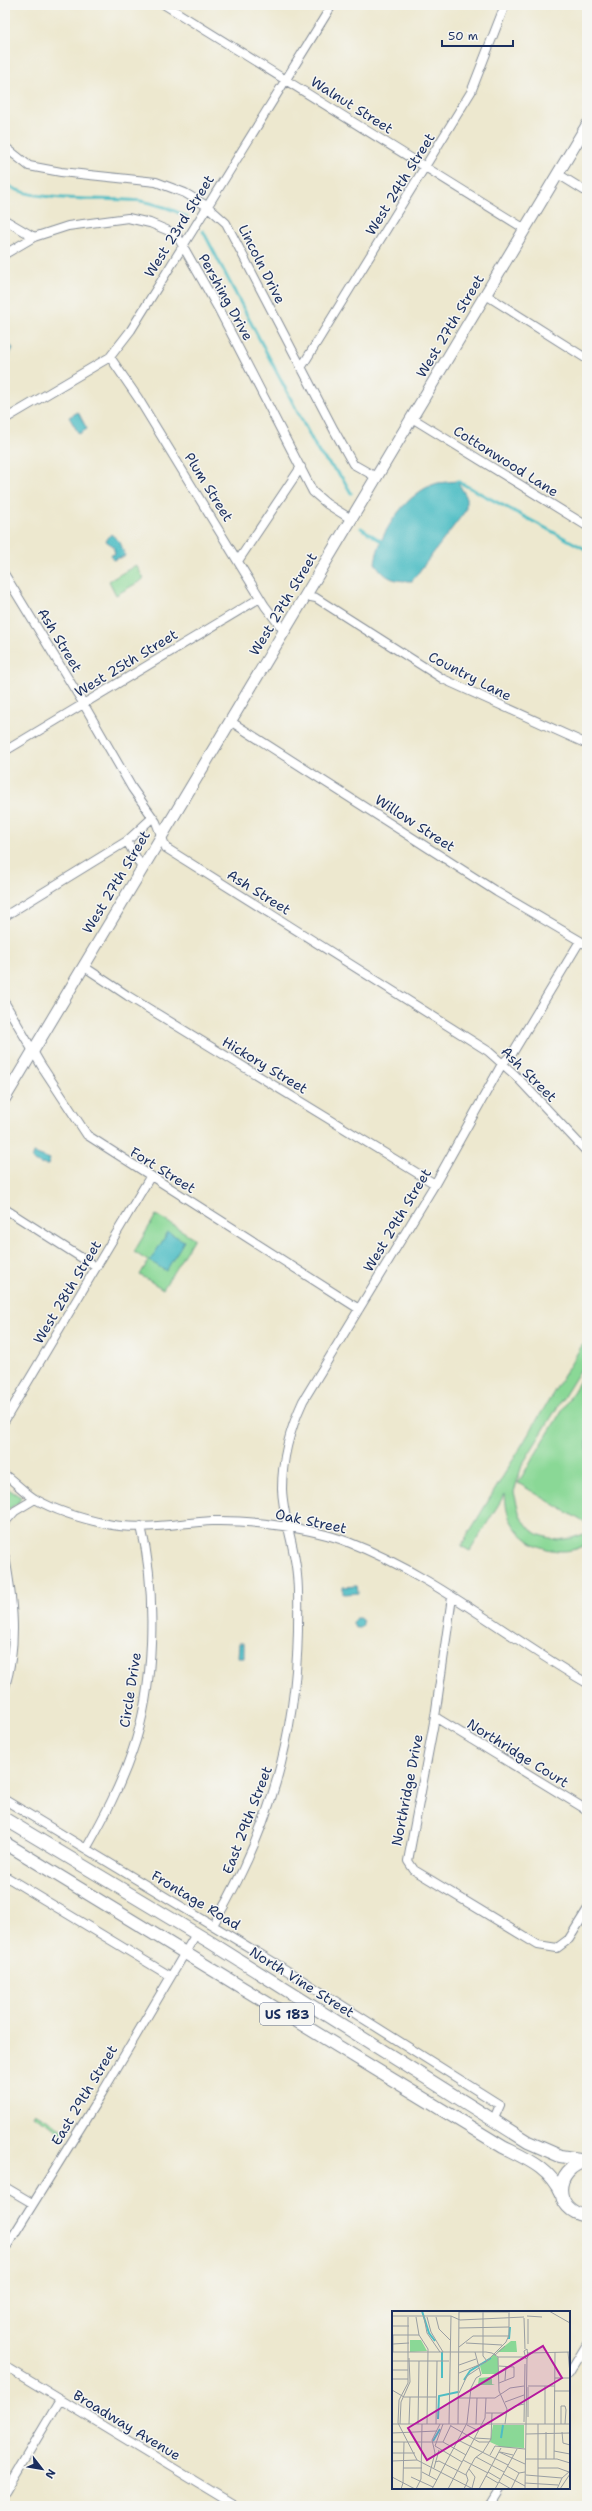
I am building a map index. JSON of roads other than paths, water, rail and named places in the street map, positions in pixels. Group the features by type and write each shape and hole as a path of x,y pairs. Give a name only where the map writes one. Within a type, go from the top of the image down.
{"main road":[{"name":"West 27th Street","path":"5,1098 587,125"},
{"name":"North Vine Street","path":"5,1819 196,1934 493,2121 551,2153 586,2160"},
{"name":"US 183","path":"5,1843 503,2147 535,2164 552,2178 561,2194"},
{"path":"586,2160 565,2174 560,2186 561,2194 574,2212 587,2216"}],"street":[{"name":"Walnut Street","path":"165,5 525,229"},
{"name":"West 23rd Street","path":"5,419 110,357 131,330 332,5"},
{"name":"West 24th Street","path":"301,368 427,167 472,92 506,5"},
{"name":"Lincoln Drive","path":"5,147 29,166 61,172 156,182 185,193 207,206 226,223 301,368 353,464 376,477"},
{"path":"558,174 587,192"},
{"name":"Pershing Drive","path":"5,254 34,237 68,226 128,218 150,223 176,234 218,308 313,492 327,504 351,519"},
{"path":"5,220 34,237"},
{"path":"486,295 587,359"},
{"name":"Plum Street","path":"110,357 138,398 260,598 284,631"},
{"name":"Cottonwood Lane","path":"412,418 587,526"},
{"path":"238,561 301,468"},
{"name":"Ash Street","path":"5,575 7,584 83,703 132,788 156,822 166,848 488,1051 587,1152"},
{"name":"Country Lane","path":"306,596 316,598 443,679 587,744"},
{"name":"West 25th Street","path":"5,751 260,598"},
{"name":"Willow Street","path":"230,721 497,892 584,943"},
{"path":"5,916 128,841 152,818"},
{"path":"128,841 142,868"},
{"name":"West 29th Street","path":"289,1528 282,1490 290,1429 303,1402 435,1184 502,1064 512,1054 584,943"},
{"name":"Hickory Street","path":"83,966 128,996 435,1184"},
{"name":"Fort Street","path":"5,1003 87,1135 150,1177 359,1309"},
{"name":"West 28th Street","path":"5,1420 150,1177"},
{"path":"5,1209 96,1267"},
{"name":"Oak Street","path":"5,1475 35,1499 70,1514 107,1524 141,1526 212,1521 255,1523 289,1528 347,1542 415,1573 587,1683"},
{"path":"5,1522 15,1511 35,1499"},
{"name":"Circle Drive","path":"86,1849 115,1797 133,1751 144,1704 153,1625 146,1546 141,1526"},
{"name":"East 29th Street","path":"213,1925 240,1878 274,1793 292,1719 297,1674 298,1604 297,1575 289,1528"},
{"path":"5,1557 14,1611 13,1644 5,1687"},
{"name":"Northridge Drive","path":"452,1597 435,1717 408,1850 408,1861 414,1870 538,1945 557,1948 569,1939 587,1910"},
{"name":"Northridge Court","path":"435,1717 587,1810"},
{"name":"Frontage Road","path":"5,1800 213,1925 500,2105 493,2121"},
{"path":"5,1876 170,1976"},
{"name":"East 29th Street","path":"5,2249 32,2203 102,2093 196,1934"},
{"path":"5,2187 32,2203"},
{"path":"570,2372 587,2344"},
{"name":"Broadway Avenue","path":"5,2366 236,2506"},
{"path":"5,2492 60,2400"},
{"path":"490,2506 500,2489"}],"water":[{"path":"9,344 13,348 5,363 5,345"},
{"path":"78,412 87,429 79,434 69,417"},
{"path":"457,481 466,496 466,510 412,581 395,580 383,573 375,563 382,539 396,515 405,504 427,488 438,483"},
{"path":"111,534 120,542 125,556 113,560 111,555 115,554 113,546 106,541"},
{"path":"34,1153 50,1159 48,1165 40,1164 32,1159"},
{"path":"168,1232 184,1241 166,1271 150,1261"},
{"path":"357,1586 358,1593 343,1594 343,1587"},
{"path":"356,1618 360,1618 362,1619 362,1627 356,1628 353,1625 353,1621"},
{"path":"239,1643 244,1643 244,1658 238,1658"}],"waterway":[{"path":"5,183 16,190 50,197 141,201 165,207 187,217"},
{"path":"203,231 319,453 343,479 351,493"},
{"path":"457,481 587,550"},
{"path":"361,528 381,541"}]}
